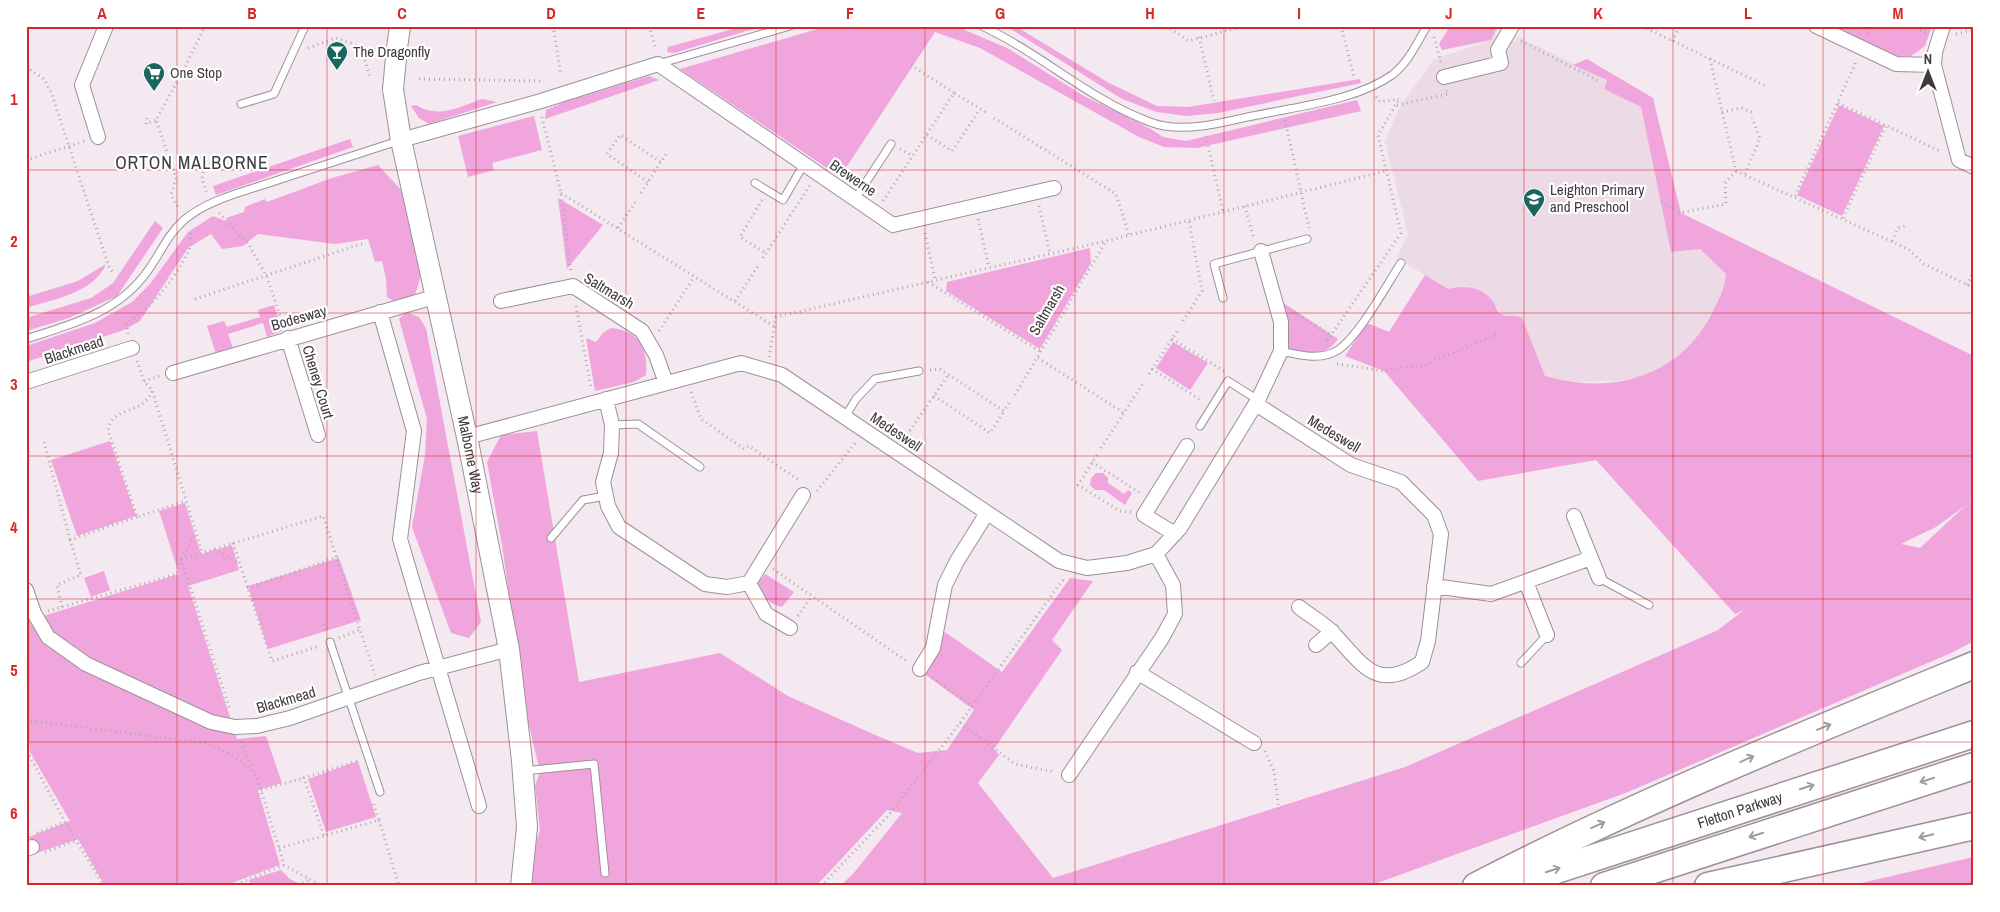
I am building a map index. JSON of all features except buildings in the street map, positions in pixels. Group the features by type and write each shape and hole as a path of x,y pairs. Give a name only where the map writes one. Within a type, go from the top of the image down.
{"highway":[{"path":"1476,886 1570,837 1778,745 1974,665"},
{"name":"Fletton Parkway","path":"1507,886 1974,734"},
{"name":"Fletton Parkway","path":"1604,886 1974,766"},
{"path":"1708,886 1974,826"}],"street":[{"path":"98,137 82,85 106,26"},
{"name":"Malborne Way","path":"400,26 393,89 401,140 434,297 467,437 509,649 523,772 527,827 521,886"},
{"path":"1816,26 1896,64 1934,65"},
{"path":"1943,26 1935,52 1934,65 1959,160 1974,167"},
{"path":"1444,77 1501,63 1498,50 1510,30"},
{"path":"401,140 541,101 658,64"},
{"name":"Brewerne","path":"658,64 892,225 1054,188"},
{"path":"1259,252 1281,322 1280,354"},
{"name":"Saltmarsh","path":"501,301 573,286 642,331 650,344 666,383"},
{"name":"Bodesway","path":"173,373 434,297"},
{"path":"380,312 414,430 400,539 479,806"},
{"name":"Cheney Court","path":"288,338 318,435"},
{"name":"Blackmead","path":"26,382 132,348"},
{"name":"Medeswell","path":"467,437 741,364 782,375 1059,562 1087,568 1127,563 1156,554 1175,534 1257,402 1280,354"},
{"path":"606,399 612,425 611,453 602,482 608,506 619,527 705,584 727,587 749,583 803,495"},
{"name":"Medeswell","path":"1257,402 1351,465 1401,482 1434,515 1441,534 1428,640 1422,662 1405,674 1381,676 1363,667 1332,631 1299,607"},
{"path":"1175,534 1144,514 1187,446"},
{"path":"920,669 933,648 945,585 957,561 988,513"},
{"path":"1574,516 1599,578"},
{"path":"1068,775 1162,638 1174,614 1173,584 1156,554"},
{"path":"1434,586 1491,594 1591,558"},
{"path":"1526,582 1546,635"},
{"path":"749,583 766,614 790,628"},
{"name":"Blackmead","path":"26,590 34,613 48,637 86,664 211,722 235,727 257,726 349,698 439,667 509,649"},
{"path":"1316,645 1332,631"},
{"path":"1137,672 1254,744"}],"lane":[{"path":"241,104 274,94 299,43 305,26"},
{"path":"658,64 790,26"},
{"path":"982,26 1006,37 1128,112 1151,122 1176,127 1203,126 1283,109 1371,87 1393,74 1411,54 1427,26"},
{"path":"26,339 84,321 123,299 149,270 173,232 185,219 211,205 241,192 401,140"},
{"path":"855,199 891,144"},
{"path":"755,183 783,200 804,164"},
{"path":"1223,298 1214,264 1307,239"},
{"path":"1280,354 1310,357 1337,350 1358,329 1401,263"},
{"path":"845,417 856,399 875,380 919,371"},
{"path":"1200,426 1228,381 1257,402"},
{"path":"612,425 638,424 700,467"},
{"path":"551,538 583,500 606,496"},
{"path":"1599,578 1649,605"},
{"path":"1522,663 1546,635"},
{"path":"330,642 380,792"},
{"path":"523,772 594,764 605,873"}],"path":[{"path":"183,71 205,26"},
{"path":"553,26 562,75"},
{"path":"649,26 656,49"},
{"path":"1166,26 1189,42 1199,37 1244,26"},
{"path":"1341,26 1354,77"},
{"path":"1642,26 1766,86"},
{"path":"1672,42 1680,26"},
{"path":"1795,196 1872,26"},
{"path":"1510,30 1601,82"},
{"path":"1199,37 1214,101"},
{"path":"299,43 308,48 336,38 361,47 370,78"},
{"path":"1710,59 1736,171"},
{"path":"911,65 986,112"},
{"path":"26,68 44,79 51,92 109,267 113,272"},
{"path":"1846,70 1852,72"},
{"path":"419,79 542,80"},
{"path":"147,118 146,124 156,120 177,82"},
{"path":"876,213 954,93"},
{"path":"1320,355 1400,233 1378,135 1400,99"},
{"path":"1838,103 1959,160"},
{"path":"927,135 952,151 980,108"},
{"path":"1722,112 1740,108 1754,113"},
{"path":"1283,109 1311,238 1307,239"},
{"path":"541,111 562,193 573,286 592,391"},
{"path":"994,118 1116,194 1129,235"},
{"path":"1745,174 1760,138 1752,118"},
{"path":"156,120 176,178 171,195"},
{"path":"1843,218 1886,125"},
{"path":"1203,126 1223,212"},
{"path":"648,182 607,154 620,135 661,162"},
{"path":"26,160 98,137"},
{"path":"641,193 666,154"},
{"path":"202,179 206,157"},
{"path":"766,370 776,317 1106,241 1386,171"},
{"path":"1736,171 1908,248 1924,264 1974,288"},
{"path":"1661,202 1679,213 1726,204 1725,183 1736,171"},
{"path":"763,258 817,173"},
{"path":"766,254 740,237 768,190"},
{"path":"1036,192 1050,254"},
{"path":"562,193 775,327"},
{"path":"618,228 636,201"},
{"path":"211,205 249,245 267,276 288,338"},
{"path":"975,206 989,267"},
{"path":"1245,206 1259,252"},
{"path":"921,218 935,279"},
{"path":"1183,322 1202,291 1189,220"},
{"path":"1892,241 1898,228 1908,226"},
{"name":"Saltmarsh","path":"1014,395 1038,358 1106,241"},
{"path":"195,299 364,243"},
{"path":"735,301 758,266"},
{"path":"1967,285 1974,271"},
{"path":"650,344 694,276"},
{"path":"927,281 1041,352"},
{"path":"1275,300 1331,336"},
{"path":"1149,374 1178,330"},
{"path":"1327,362 1384,371 1409,366 1420,367 1496,334"},
{"path":"1172,339 1240,381 1237,387"},
{"path":"1038,358 1124,413"},
{"path":"919,371 940,369 1004,411"},
{"path":"1152,369 1211,407"},
{"path":"896,452 948,374"},
{"path":"687,378 701,419 744,449 749,446 804,484 803,495 810,500 865,430"},
{"path":"1102,448 1144,382"},
{"path":"137,517 108,430 110,422 116,416 142,406 149,398 152,390"},
{"path":"934,396 990,433 1009,403"},
{"path":"44,442 81,575 57,585 62,607"},
{"path":"1097,455 1078,485 1120,511 1144,514"},
{"path":"1092,462 1153,501"},
{"path":"70,540 186,501"},
{"path":"182,559 323,516 338,556 359,630 379,688"},
{"path":"34,613 62,607 177,574 182,559 196,533"},
{"path":"233,543 272,661 330,642 359,630"},
{"path":"214,549 238,562"},
{"path":"247,588 338,556"},
{"path":"182,559 235,727 261,790 284,865 322,886"},
{"path":"762,562 973,706"},
{"path":"822,886 888,816 973,706 1073,566"},
{"path":"790,628 812,596"},
{"path":"26,720 204,744 222,749 238,758 254,772"},
{"path":"960,723 1015,764 1068,775"},
{"path":"26,736 27,753 65,822 78,840 104,886"},
{"path":"1254,744 1268,752 1274,771 1279,811"},
{"path":"261,790 369,758"},
{"path":"304,778 324,836"},
{"path":"380,792 372,798 399,886"},
{"path":"279,848 379,820"},
{"path":"32,846 65,822"},
{"path":"32,846 78,840"},
{"path":"232,886 241,884 284,865"},
{"path":"293,886 310,880"}],"shaded area":[{"path":"744,26 763,26 674,53 667,52 668,47"},
{"path":"828,26 960,28 1007,48 1084,96 1151,129 1163,137 1186,141 1357,100 1361,111 1197,148 1164,147 1139,137 980,48 935,32 840,177 680,69"},
{"path":"1006,26 1015,26 1109,83 1157,106 1188,107 1360,79 1361,83 1218,113 1186,116 1157,112 1122,99"},
{"path":"1450,26 1498,26 1491,40 1442,50 1439,44"},
{"path":"1829,26 1932,26 1925,46 1911,56 1893,57"},
{"name":"Leighton Primary and Preschool","path":"1495,33 1514,42 1517,36 1607,80 1604,89 1641,107 1671,252 1700,249 1726,274 1725,287 1707,323 1694,342 1661,369 1643,377 1617,381 1563,382 1545,377 1522,318 1515,315 1503,315 1483,292 1475,288 1463,286 1448,289 1397,258 1408,234 1385,142 1398,110 1433,60 1491,40"},
{"path":"1587,59 1653,98 1681,213 1974,356 1974,497 1969,502 1974,499 1974,641 1951,653 1628,792 1369,886 840,886 853,874 902,813 887,810 816,886 533,886 531,859 540,830 535,786 540,772 526,713 502,545 487,462 501,435 537,431 579,682 720,653 788,696 873,734 918,753 947,750 974,710 919,670 945,632 1002,672 1070,578 1093,581 1052,640 1062,650 994,749 999,755 978,783 1053,878 1405,767 1718,630 1744,610 1735,614 1596,460 1478,481 1384,371 1345,356 1367,323 1389,332 1425,275 1448,289 1467,287 1479,290 1490,297 1501,314 1522,318 1545,376 1569,381 1617,382 1640,376 1660,367 1679,355 1696,338 1718,301 1726,274 1700,249 1671,252 1641,107 1604,89 1607,80 1573,65","holes":["1965,506 1920,548 1901,544 1936,527"]},
{"path":"649,76 659,80 545,119 546,110 564,102"},
{"path":"482,99 497,102 429,124 419,118 411,106 416,105 432,111 440,111 457,108"},
{"path":"1839,105 1884,126 1842,216 1797,195"},
{"path":"534,116 542,150 492,163 494,170 468,177 458,136"},
{"path":"350,139 353,147 216,195 213,186"},
{"path":"378,165 403,192 422,272 415,295 395,302 387,297 386,278 382,261 375,262 368,239 335,244 258,234 243,246 222,249 211,234 188,248 140,321 124,330 26,362 26,346 95,323 132,302 150,284 188,232 213,216 228,222 226,218 244,212 245,207 265,199 267,202 332,178"},
{"path":"558,198 603,225 567,269"},
{"path":"155,221 163,228 117,296 69,318 26,331 26,318 91,298 113,283"},
{"path":"1090,248 1091,263 1040,349 946,291 947,282"},
{"path":"106,264 100,274 83,288 72,294 26,308 26,297 78,281"},
{"path":"1282,302 1338,339 1333,345 1321,352 1307,352 1286,348"},
{"path":"274,305 282,331 267,337 263,323 228,334 233,348 216,354 207,326 224,321 227,327 260,317 258,310"},
{"path":"406,312 419,317 426,328 481,622 469,638 451,633 412,527 425,455 427,419 399,319"},
{"path":"611,328 629,333 640,342 645,357 646,375 634,382 595,391 586,338 596,342 603,333"},
{"path":"1173,342 1208,363 1190,390 1156,368"},
{"path":"110,441 136,516 77,536 51,460"},
{"path":"1096,473 1103,473 1108,478 1108,483 1124,494 1128,490 1132,493 1125,505 1104,490 1095,490 1090,485 1091,478"},
{"path":"185,503 201,554 232,545 239,570 188,586 237,739 266,736 282,783 258,790 280,865 224,886 105,886 78,839 37,853 29,837 70,821 30,752 26,717 26,596 40,617 179,574 159,511"},
{"path":"339,558 361,620 268,649 248,586"},
{"path":"104,571 110,590 91,597 84,578"},
{"path":"765,574 794,592 782,607 773,604 767,599 757,584"},
{"path":"358,761 376,817 326,832 308,779"},
{"path":"1974,857 1974,886 1848,886"},
{"path":"281,870 290,879 298,883 288,886 251,886 249,880"}],"place":[{"name":"The Dragonfly","path":"337,71"},
{"name":"One Stop","path":"154,92"},
{"name":"Leighton Primary and Preschool","path":"1534,218"}],"district":[{"name":"ORTON MALBORNE","path":"192,163"}]}
